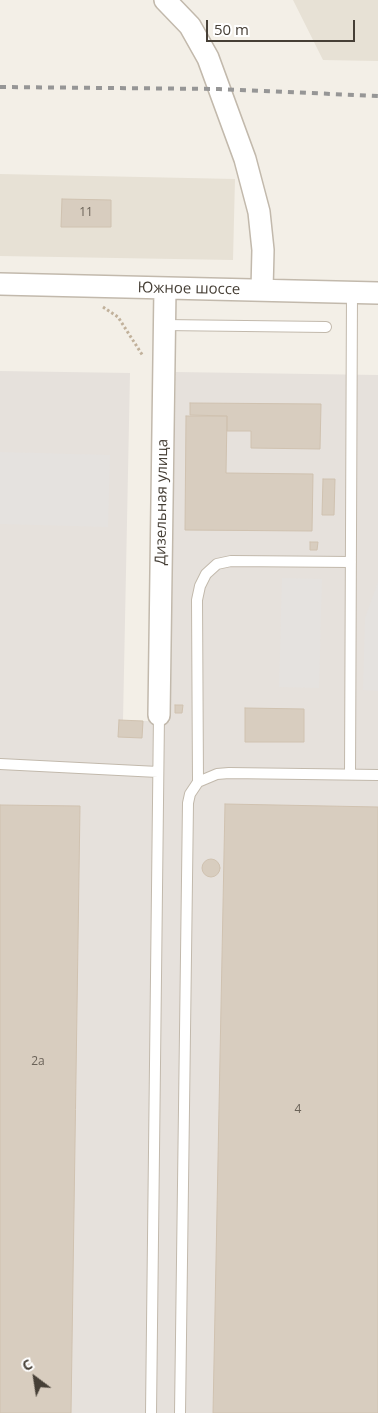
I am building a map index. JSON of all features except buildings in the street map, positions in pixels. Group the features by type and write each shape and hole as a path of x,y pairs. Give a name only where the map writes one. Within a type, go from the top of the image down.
{"street":[{"path":"165,0 190,26 208,58 245,159 260,212 264,250 262,290"},
{"name":"Южное шоссе","path":"0,284 378,293"},
{"name":"Дизельная улица","path":"159,716 164,288"}],"lane":[{"path":"350,774 352,292"},
{"path":"164,325 326,327"},
{"path":"198,782 197,600 200,586 206,574 218,564 231,561 351,562"},
{"path":"151,1413 159,716"},
{"path":"0,764 158,772"},
{"path":"180,1413 188,803 190,794 198,782 217,774 378,775"}],"path":[{"path":"101,306 118,317 145,359 164,363"}],"shaded area":[{"path":"293,0 378,0 378,61 323,60"},
{"path":"0,174 235,179 233,260 0,256"},
{"path":"0,371 130,373 123,720 170,722 176,372 378,375 378,1413 0,1413"},
{"path":"0,452 110,455 108,527 0,524"},
{"path":"282,578 322,579 319,688 279,687"},
{"path":"378,582 378,691 363,690 365,618"}],"railway":[{"path":"0,87 219,89 378,96"}]}
